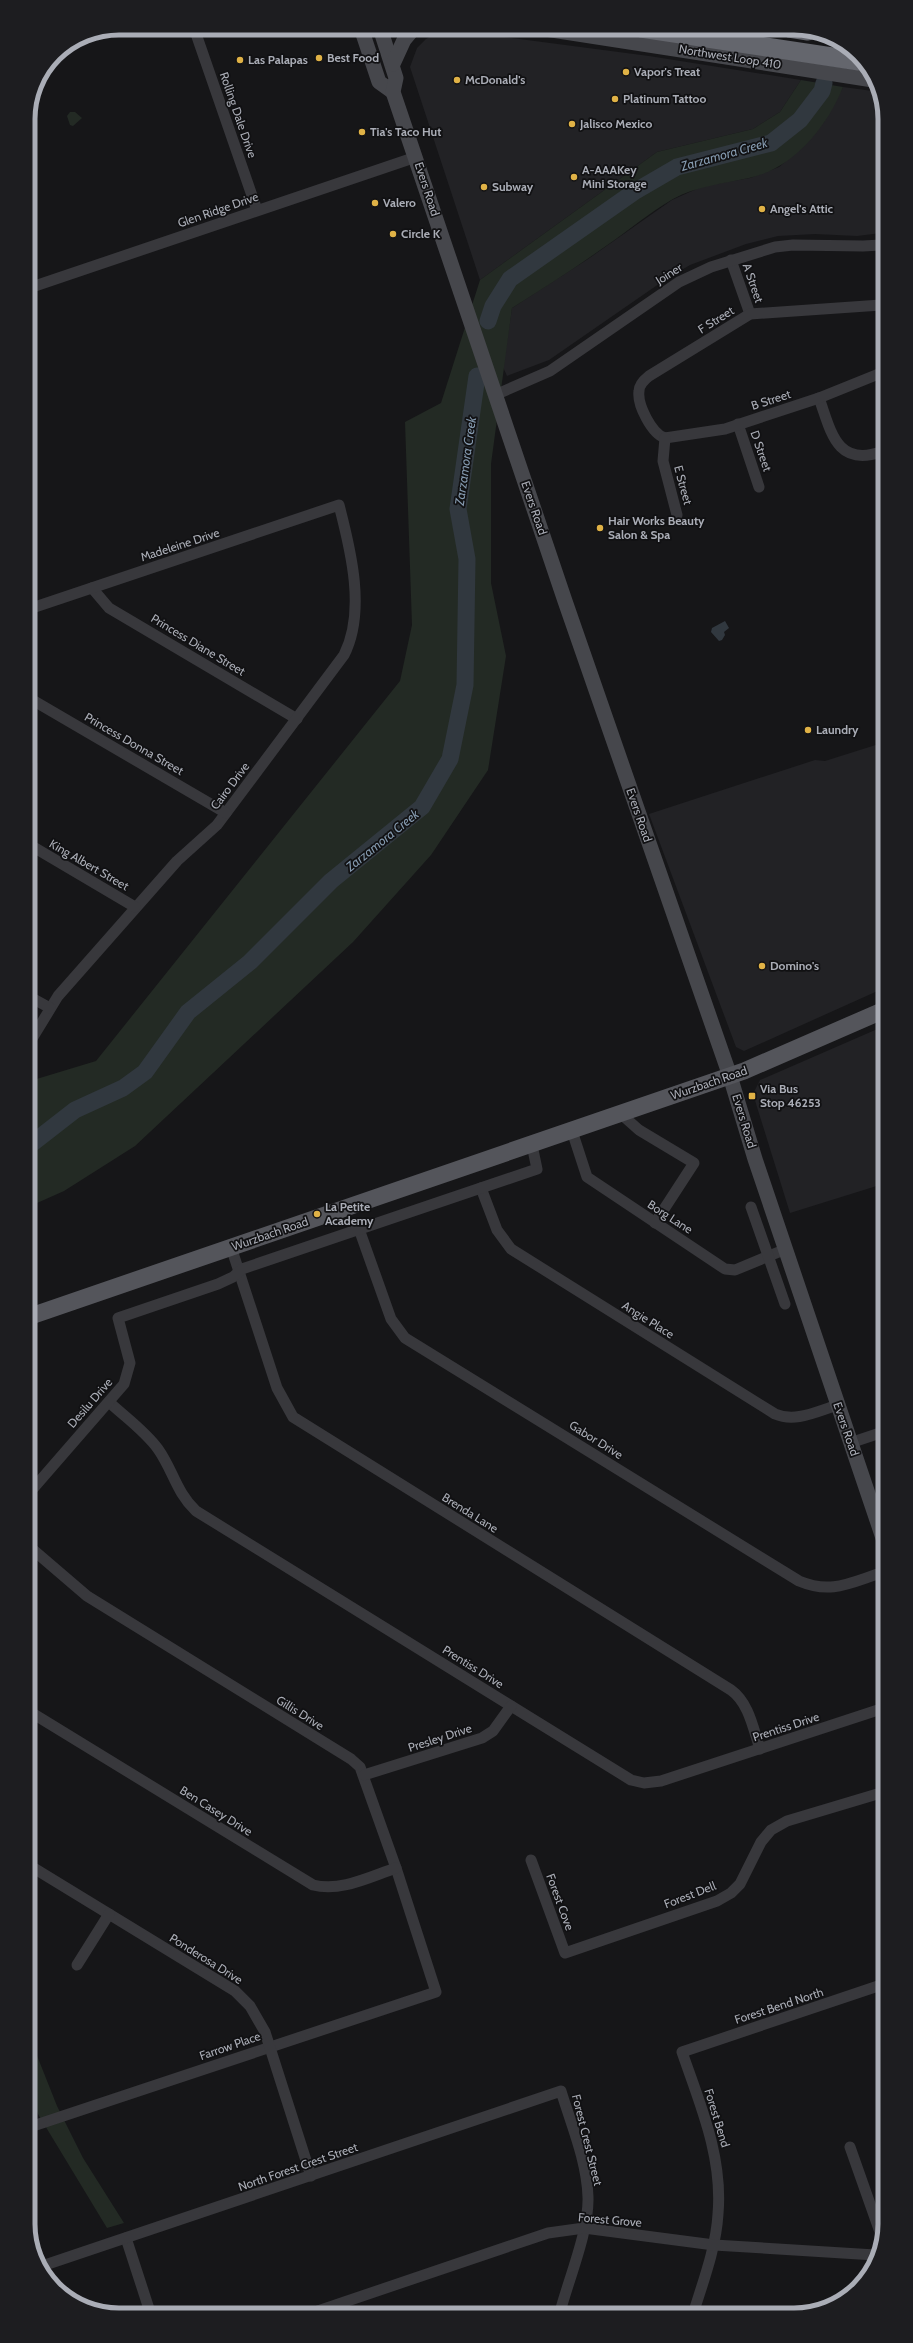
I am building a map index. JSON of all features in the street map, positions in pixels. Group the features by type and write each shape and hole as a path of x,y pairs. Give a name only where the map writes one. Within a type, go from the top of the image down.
{"highway":[{"path":"687,35 853,60"},
{"path":"735,35 858,65"}],"main road":[{"path":"362,35 379,82 393,92"},
{"name":"Evers Road","path":"383,35 393,64 396,78 393,92 495,395 730,1076 850,1443 878,1521"},
{"path":"393,64 404,40 408,35"},
{"name":"Northwest Loop 410","path":"584,35 868,79"},
{"name":"Wurzbach Road","path":"35,1314 532,1145 730,1076 878,1013"}],"street":[{"name":"Rolling Dale Drive","path":"196,35 258,210"},
{"name":"Glen Ridge Drive","path":"35,286 416,157"},
{"name":"Joiner","path":"495,395 550,371 679,282 731,260 775,247 793,245 878,245"},
{"name":"A Street","path":"731,260 750,314"},
{"name":"F Street","path":"665,438 649,425 640,401 638,391 641,384 649,376 750,314 878,305"},
{"name":"B Street","path":"665,438 708,433 819,398 878,374"},
{"path":"819,398 832,435 840,447 847,452 863,456 878,453"},
{"name":"D Street","path":"738,424 759,487"},
{"name":"E Street","path":"665,438 663,461 677,515"},
{"name":"Madeleine Drive","path":"35,607 340,505"},
{"name":"Cairo Drive","path":"35,1034 58,996 177,861 207,836 226,813 344,655 354,628 356,610 348,538 340,505"},
{"name":"Princess Diane Street","path":"92,588 109,608 297,719"},
{"name":"Princess Donna Street","path":"35,702 226,813"},
{"name":"King Albert Street","path":"35,848 136,907"},
{"path":"35,1000 50,1008"},
{"path":"621,1114 639,1130 694,1163 655,1223"},
{"name":"Borg Lane","path":"572,1131 587,1177 725,1269 735,1270 768,1255 786,1249"},
{"name":"Wurzbach Road","path":"118,1318 218,1284 233,1277 239,1270 537,1169 532,1145"},
{"name":"Angie Place","path":"481,1188 497,1230 511,1249 775,1414 784,1418 800,1417 838,1405"},
{"path":"751,1207 785,1304"},
{"name":"Gabor Drive","path":"359,1229 391,1319 405,1338 799,1581 815,1587 828,1588 878,1574"},
{"name":"Brenda Lane","path":"231,1247 277,1388 293,1417 731,1690 740,1697 745,1704 760,1749"},
{"name":"Desilu Drive","path":"35,1486 124,1384 130,1363 118,1318"},
{"name":"Prentiss Drive","path":"109,1402 158,1448 177,1489 196,1511 631,1780 644,1783 661,1781 878,1710"},
{"path":"850,1443 878,1434"},
{"name":"Gillis Drive","path":"35,1551 87,1596 350,1759 360,1767 396,1868 436,1992"},
{"name":"Presley Drive","path":"364,1775 482,1738 493,1731 511,1706"},
{"name":"Ben Casey Drive","path":"35,1715 313,1885 328,1889 341,1887 396,1868"},
{"name":"Forest Dell","path":"564,1953 717,1901 731,1893 740,1884 761,1842 771,1830 787,1821 878,1794"},
{"name":"Forest Cove","path":"531,1860 564,1953"},
{"name":"Ponderosa Drive","path":"35,1869 235,1991 244,1999 260,2020 270,2046 312,2176"},
{"path":"77,1965 109,1914"},
{"name":"Forest Bend North","path":"682,2052 878,1986"},
{"name":"Farrow Place","path":"35,2125 436,1992"},
{"name":"Forest Bend","path":"682,2052 712,2140 717,2164 718,2214 714,2245 695,2308"},
{"name":"North Forest Crest Street","path":"46,2265 312,2176 561,2090"},
{"name":"Forest Crest Street","path":"561,2090 587,2185 588,2209 561,2308"},
{"path":"850,2146 878,2226"},
{"name":"Forest Grove","path":"326,2308 548,2233 584,2228 714,2245 872,2255"},
{"path":"126,2238 150,2308"}],"shaded area":[{"path":"433,35 489,35 649,56 801,80 780,112 753,129 657,152 480,280 410,67 417,48"},
{"path":"801,80 843,87 828,117 818,131 794,156 780,166 749,178 700,188 673,199 583,262 512,308 491,464 491,583 506,656 488,770 431,855 353,942 135,1146 64,1191 37,1203 35,1220 35,1079 96,1061 400,681 412,625 405,422 441,403 480,280 657,152 753,129 780,112"},
{"path":"843,87 874,91 878,119 878,233 857,236 815,234 778,236 746,244 690,265 666,279 549,360 507,376 503,367 512,308 588,259 672,200 703,186 750,178 779,167 801,148 824,122"},
{"path":"70,112 75,112 82,118 73,126 70,125 67,116"},
{"path":"725,621 729,628 724,632 725,635 722,640 719,641 711,632 712,628"},
{"path":"878,744 878,991 744,1051 736,1047 649,814 815,760 825,761"},
{"path":"878,1029 878,1186 790,1213 753,1094 760,1080"},
{"path":"35,2051 57,2106 83,2158 124,2223 107,2228 35,2107"}],"waterway":[{"name":"Zarzamora Creek","path":"488,321 493,306 510,279 634,192 677,167 771,143 800,120 822,91 824,83"},
{"name":"Zarzamora Creek","path":"35,1141 75,1110 123,1088 145,1072 188,1012 250,962 331,881 422,807 450,759 465,685 467,559 458,509 477,376"}],"place":[{"name":"Best Food","path":"319,58"},
{"name":"Las Palapas","path":"240,60"},
{"name":"Vapor's Treat","path":"626,72"},
{"name":"McDonald's","path":"457,80"},
{"name":"Platinum Tattoo","path":"615,99"},
{"name":"Jalisco Mexico","path":"572,124"},
{"name":"Tia's Taco Hut","path":"362,132"},
{"name":"A-AAAKey Mini Storage","path":"574,177"},
{"name":"Subway","path":"484,187"},
{"name":"Valero","path":"375,203"},
{"name":"Angel's Attic","path":"762,209"},
{"name":"Circle K","path":"393,234"},
{"name":"Hair Works Beauty Salon & Spa","path":"600,528"},
{"name":"Laundry","path":"808,730"},
{"name":"Domino's","path":"762,966"},
{"name":"Via Bus Stop 46253","path":"752,1096"},
{"name":"La Petite Academy","path":"317,1214"}]}
